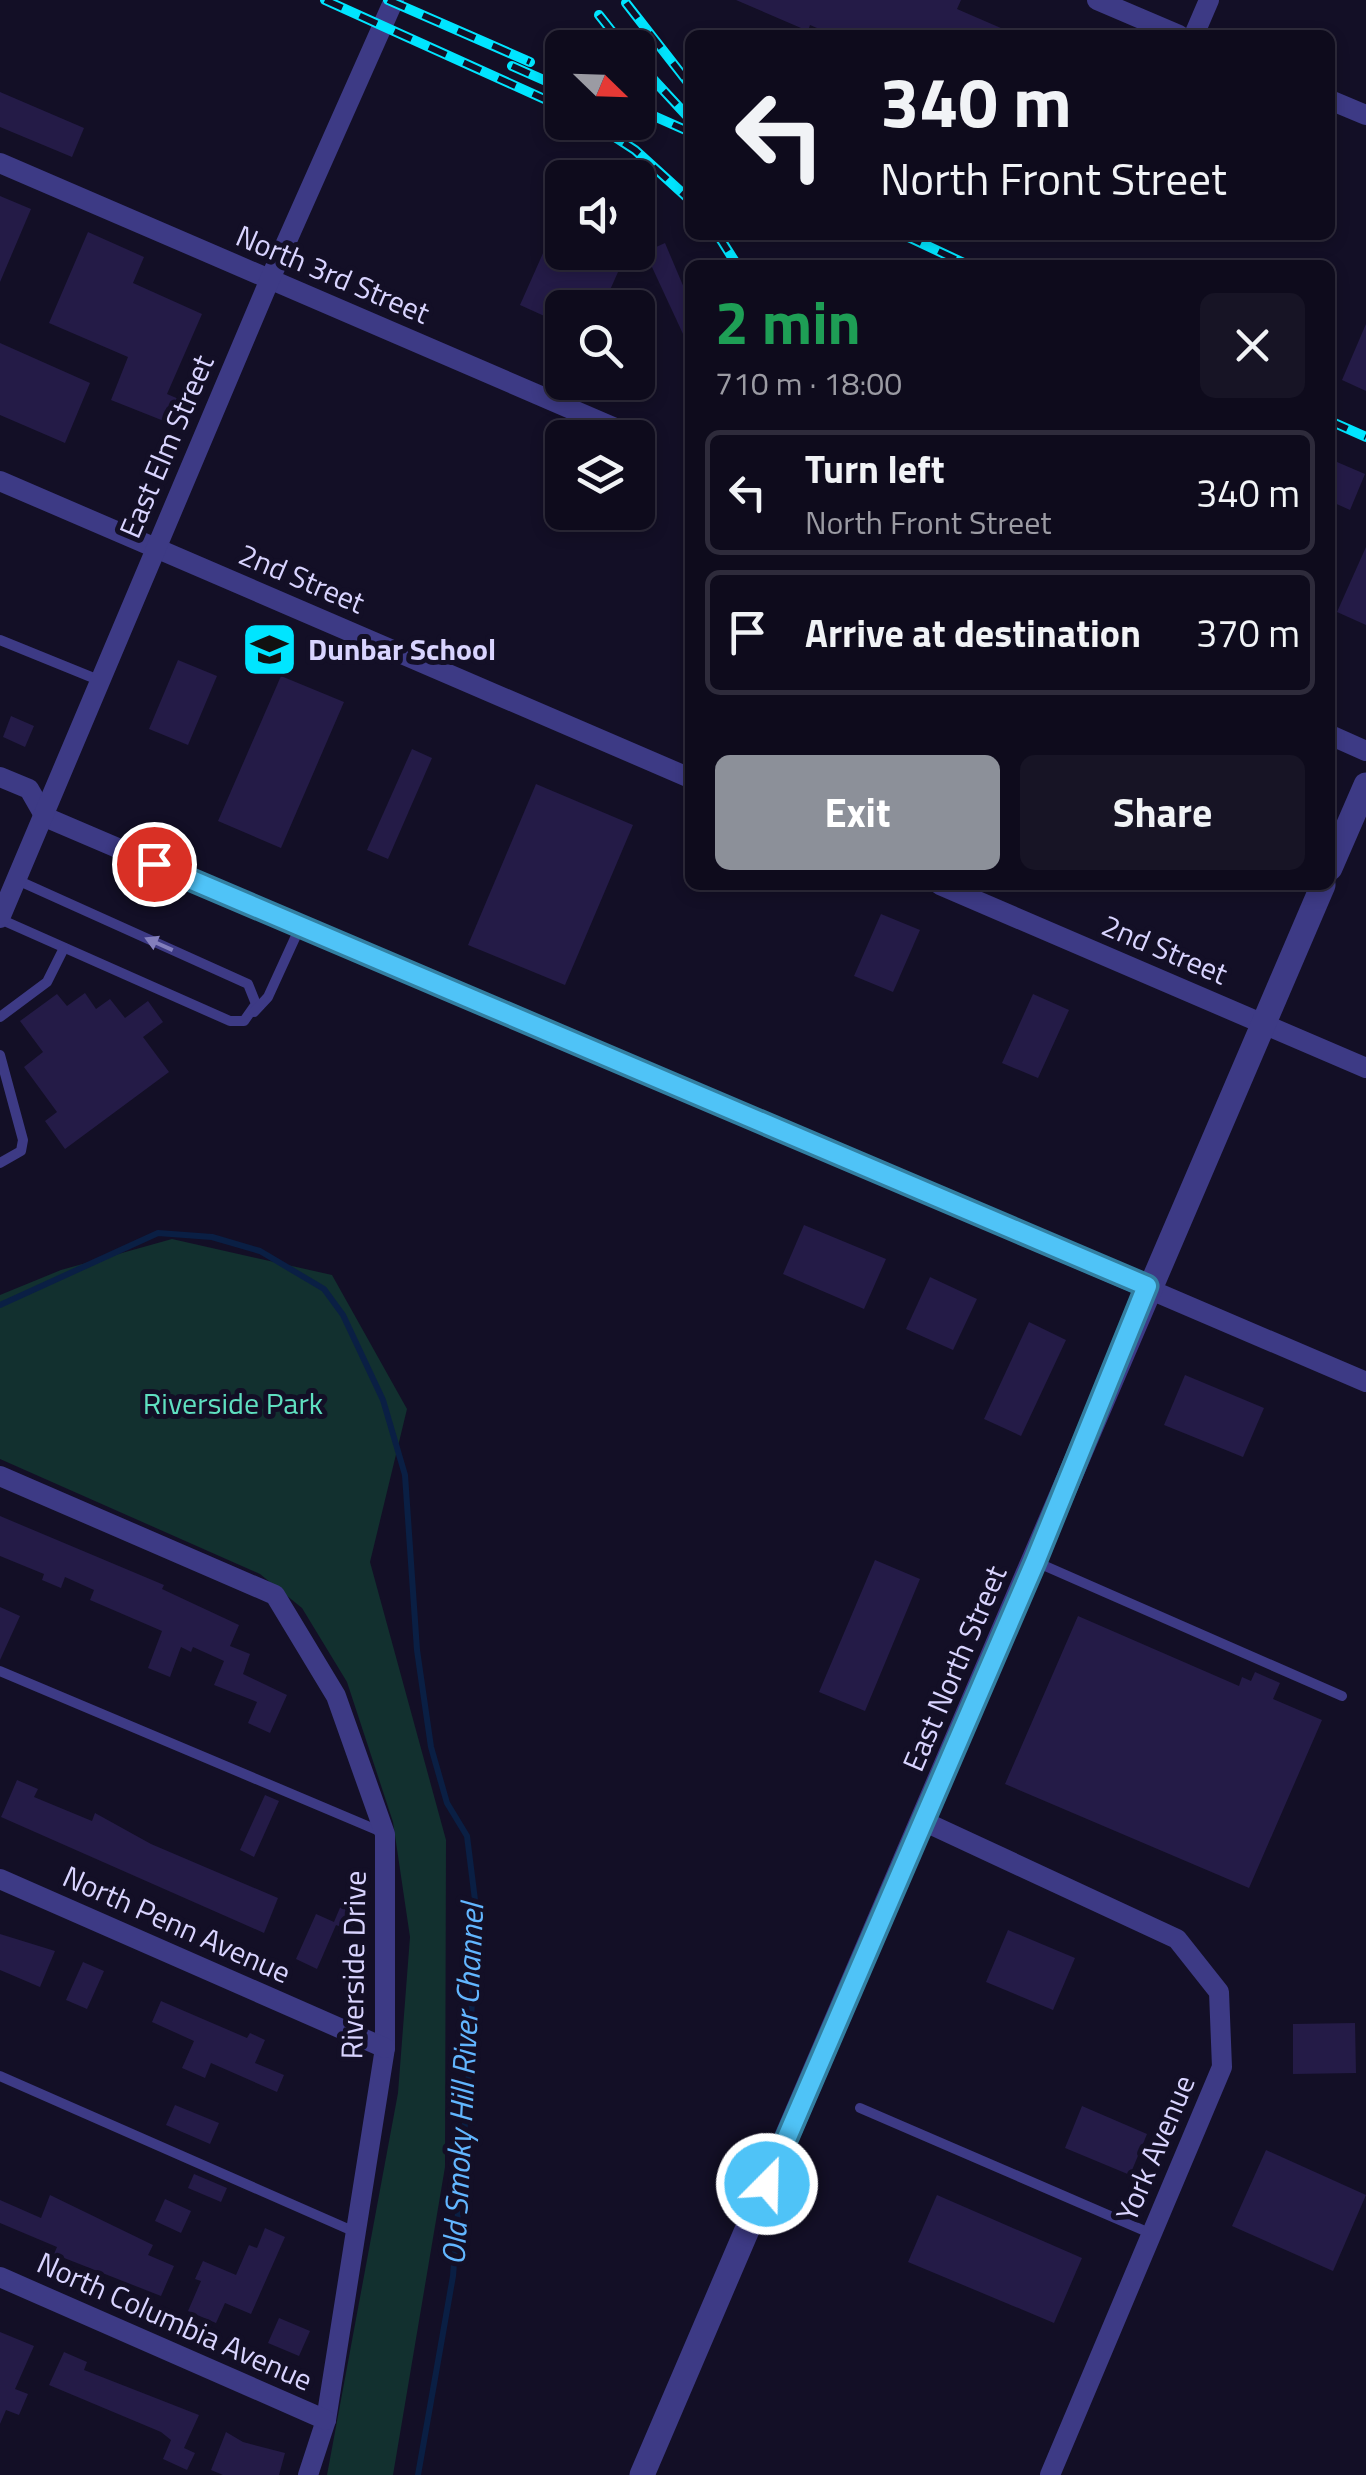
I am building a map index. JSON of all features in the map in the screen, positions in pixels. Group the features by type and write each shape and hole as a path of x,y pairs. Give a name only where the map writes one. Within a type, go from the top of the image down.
{"street":[{"name":"East Elm Street","path":"0,919 270,279 394,0"},
{"path":"1096,0 1166,30"},
{"path":"1196,30 1209,0"},
{"path":"1335,102 1366,116"},
{"name":"North 3rd Street","path":"0,163 597,420"},
{"name":"2nd Street","path":"0,481 685,776"},
{"path":"1335,737 1366,750"},
{"path":"0,777 28,789 45,817 1366,1382"},
{"path":"1335,856 1366,784"},
{"name":"2nd Street","path":"952,890 1366,1068"},
{"name":"East North Street","path":"642,2475 1035,1562 1147,1286 1321,890"},
{"name":"Riverside Drive","path":"0,1476 275,1594 336,1696 385,1834 385,2048 326,2420 308,2475"},
{"name":"York Avenue","path":"923,1821 1177,1939 1219,1992 1222,2067 1050,2475"},
{"name":"North Penn Avenue","path":"0,1880 385,2048"},
{"name":"North Columbia Avenue","path":"0,2277 326,2420"}],"lane":[{"path":"0,640 100,680"},
{"path":"17,880 248,984 256,1004 253,1013"},
{"path":"0,919 230,1022 244,1022 268,997 300,926"},
{"path":"0,1017 47,982 64,948"},
{"path":"0,1054 24,1140 21,1151 0,1163"},
{"path":"1035,1562 1342,1696"},
{"path":"0,1671 385,1834"},
{"path":"0,2076 356,2232"},
{"path":"860,2108 1152,2234"}],"green space":[{"name":"Riverside Park","path":"172,1239 332,1275 407,1409 370,1562 446,1840 445,2167 393,2475 327,2475 398,2093 410,1937 393,1822 347,1682 302,1608 260,1574 0,1459 0,1295 61,1270"}],"building":[{"path":"736,0 961,0 957,9 1005,30 822,30 810,25 806,30"},
{"path":"0,92 84,128 72,157 0,127"},
{"path":"0,196 31,209 0,282"},
{"path":"88,232 144,257 133,283 202,314 167,394 188,403 179,427 111,400 128,357 49,323"},
{"path":"665,243 685,290 685,338 653,270 655,248"},
{"path":"545,249 545,270 618,272 610,290 545,290 545,316 520,305"},
{"path":"1366,324 1366,391 1342,380"},
{"path":"0,343 90,383 65,443 0,415"},
{"path":"1335,461 1365,474 1350,510 1335,503"},
{"path":"1366,547 1366,625 1337,612"},
{"path":"178,660 217,676 188,745 149,729"},
{"path":"281,676 344,702 281,848 218,821"},
{"path":"11,716 34,726 25,747 3,737"},
{"path":"412,749 432,758 388,859 367,850"},
{"path":"536,784 633,825 565,985 468,945"},
{"path":"881,914 920,930 893,992 854,976"},
{"path":"85,993 96,1009 110,999 125,1018 148,1001 163,1022 143,1037 169,1072 65,1149 45,1121 57,1112 24,1067 43,1052 20,1021 57,994 67,1006"},
{"path":"1033,994 1069,1010 1038,1078 1002,1063"},
{"path":"804,1225 886,1259 864,1309 783,1274"},
{"path":"930,1277 977,1299 953,1350 906,1329"},
{"path":"1029,1322 1066,1340 1021,1436 984,1419"},
{"path":"1185,1375 1264,1408 1243,1457 1164,1425"},
{"path":"0,1516 164,1585 162,1589 239,1625 230,1646 250,1654 243,1674 287,1695 270,1733 248,1723 257,1702 214,1685 224,1661 193,1647 191,1652 181,1647 170,1677 148,1668 162,1631 90,1600 94,1590 65,1577 61,1588 42,1580 44,1574 0,1556"},
{"path":"875,1560 920,1579 865,1711 819,1692"},
{"path":"0,1607 20,1616 0,1660"},
{"path":"1078,1616 1239,1686 1242,1677 1251,1681 1255,1672 1280,1683 1273,1699 1322,1720 1249,1888 1005,1784"},
{"path":"17,1780 38,1789 34,1797 92,1821 95,1813 151,1844 278,1898 264,1933 1,1817"},
{"path":"265,1795 279,1801 254,1857 240,1850"},
{"path":"342,1903 360,1911 351,1931 336,1925 317,1969 296,1959 316,1914 334,1922"},
{"path":"1008,1930 1075,1958 1053,2010 986,1982"},
{"path":"0,1934 55,1951 40,1987 0,1970"},
{"path":"83,1962 104,1971 87,2009 66,2000"},
{"path":"161,2001 247,2038 250,2033 265,2040 255,2063 284,2075 277,2092 211,2063 205,2078 182,2068 194,2041 152,2022"},
{"path":"1355,2023 1356,2073 1293,2074 1293,2024"},
{"path":"175,2105 219,2123 210,2144 166,2125"},
{"path":"1082,2106 1147,2134 1130,2175 1065,2148"},
{"path":"1266,2150 1366,2195 1333,2271 1232,2226"},
{"path":"194,2174 227,2188 221,2202 188,2188"},
{"path":"50,2195 153,2245 148,2255 174,2266 161,2296 54,2254 57,2247 0,2223 0,2200 41,2218"},
{"path":"937,2195 1082,2258 1054,2323 908,2262"},
{"path":"165,2199 191,2211 181,2233 155,2221"},
{"path":"265,2228 285,2237 251,2314 225,2303 216,2323 188,2311 201,2281 195,2279 203,2261 236,2275 249,2245 257,2248"},
{"path":"279,2318 310,2331 299,2356 268,2343"},
{"path":"0,2332 34,2346 15,2389 28,2394 19,2415 6,2410 0,2424"},
{"path":"64,2352 87,2362 84,2370 199,2415 184,2448 195,2453 187,2470 163,2459 171,2440 161,2432 49,2385"},
{"path":"226,2432 243,2442 285,2453 279,2475 223,2475 211,2470"}],"waterway":[{"name":"Old Smoky Hill River Channel","path":"0,1305 158,1233 212,1237 260,1251 324,1289 343,1315 383,1400 405,1475 417,1650 431,1747 447,1803 467,1836 475,1900 470,2059 453,2276 418,2475"}],"railway":[{"path":"325,0 545,99"},
{"path":"388,0 530,62"},
{"path":"626,3 685,79"},
{"path":"599,15 611,30"},
{"path":"512,66 545,81"},
{"path":"655,81 685,114"},
{"path":"655,117 685,130"},
{"path":"620,140 685,195"},
{"path":"721,240 734,260"},
{"path":"915,240 957,260"},
{"path":"1335,423 1366,437"}],"place":[{"name":"Dunbar School","path":"269,649"}],"route":[{"path":"154,864 1147,1286 1035,1562 767,2184"}]}
